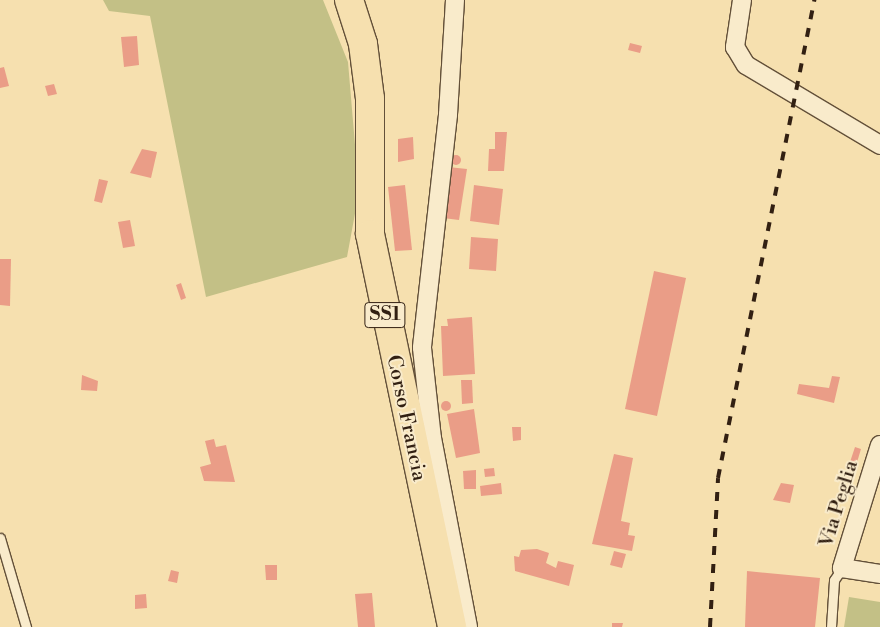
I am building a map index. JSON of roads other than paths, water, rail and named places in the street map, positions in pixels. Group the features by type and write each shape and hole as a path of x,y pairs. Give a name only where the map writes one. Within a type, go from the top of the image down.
{"main road":[{"name":"Corso Francia","path":"349,0 363,44 370,99 370,234 452,627"}],"street":[{"path":"455,0 448,115 422,348 432,438 468,627"},
{"path":"742,0 735,47 746,65 880,146"},
{"name":"Via Peglia","path":"880,445 842,568 880,574"}],"lane":[{"path":"0,538 26,627"},
{"path":"831,627 834,580 842,568"}],"railway":[{"path":"710,627 718,478 814,0"}]}
